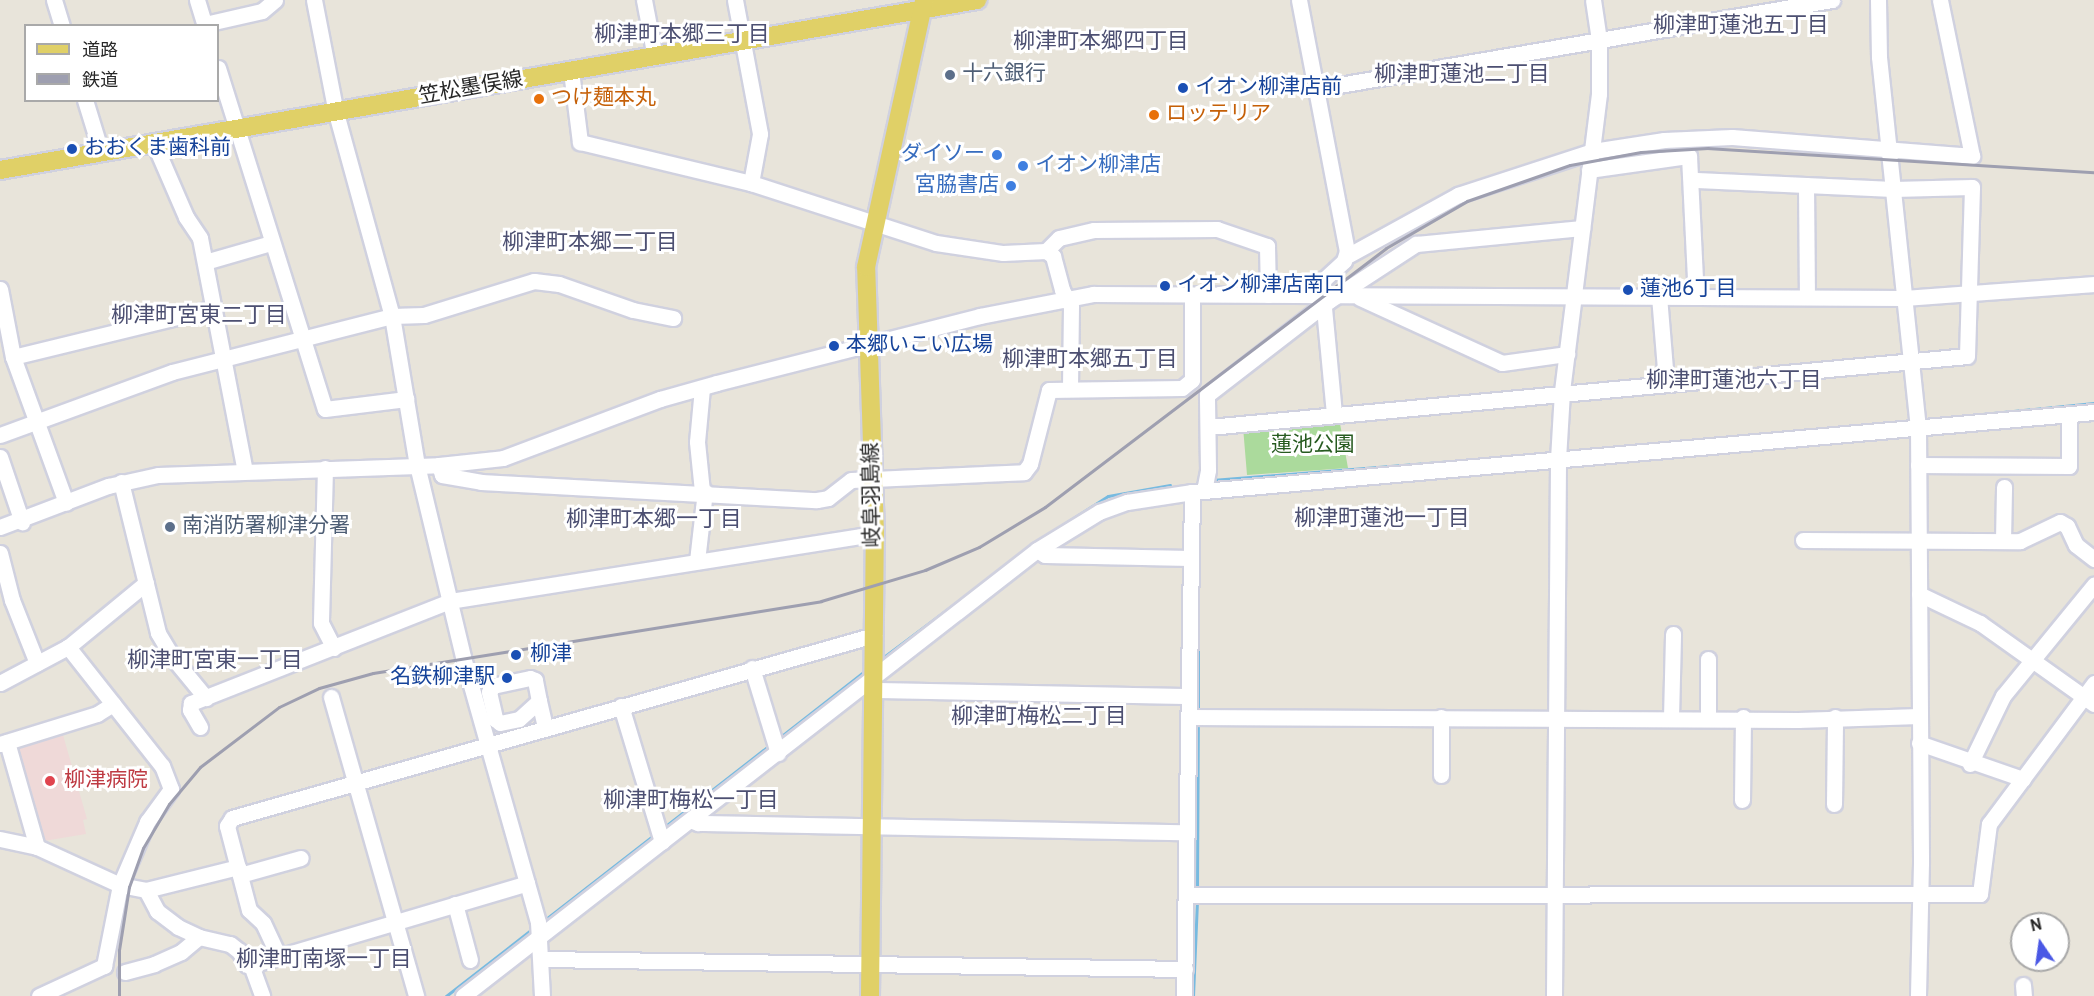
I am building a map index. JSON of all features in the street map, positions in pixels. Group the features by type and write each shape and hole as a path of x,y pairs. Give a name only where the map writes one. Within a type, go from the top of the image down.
{"main road":[{"name":"笠松墨俣線","path":"0,170 655,57 923,5 977,0"},
{"name":"岐阜羽島線","path":"870,996 875,534 866,346 866,267 923,5"}],"street":[{"path":"54,0 61,24"},
{"path":"197,0 205,24"},
{"path":"209,24 262,11 275,0"},
{"path":"314,0 336,113 392,316 417,465 450,601 487,744 541,935 542,996"},
{"path":"644,0 655,57"},
{"path":"735,0 760,134 751,183"},
{"path":"1299,0 1347,256"},
{"path":"1554,996 1558,459 1562,391 1599,94 1599,40 1593,0"},
{"path":"1316,89 1832,0"},
{"path":"1878,0 1888,150 1918,427 1918,996"},
{"path":"1307,295 1347,256 1458,195 1593,151 1664,140 1732,137 1972,156 1940,0"},
{"path":"219,72 235,129 325,410 406,399"},
{"path":"571,72 580,142 751,183 875,221 936,243 969,249 1046,251 1053,256 1066,298 1071,306 1070,387"},
{"path":"86,102 101,152"},
{"path":"154,143 186,217 200,238 245,471"},
{"path":"1589,170 1689,156 1696,297"},
{"path":"1209,427 1562,391 1967,356 1966,294 1972,187 1893,189 1691,180"},
{"path":"1806,185 1807,297"},
{"path":"1184,996 1188,895 1190,558 1209,427 1207,395 1324,308 1346,295 1416,244 1582,228"},
{"path":"1046,251 1059,238 1094,230 1218,229 1267,246 1269,295"},
{"path":"205,262 271,243"},
{"path":"0,435 124,388 225,358 392,316 424,315 534,281 559,284 633,310 673,318"},
{"path":"0,527 22,522 121,482 158,475 439,465 530,450 660,399 866,346 1066,298 1093,294 1904,298 2094,284"},
{"path":"0,289 4,338 66,503"},
{"path":"439,465 442,475 481,482 703,491 817,500 828,498 851,480 1024,472 1030,464 1049,390 1070,387 1182,388 1192,380 1192,295"},
{"path":"1346,295 1502,363 1567,354"},
{"path":"1659,296 1666,382"},
{"path":"13,357 214,308"},
{"path":"1324,308 1334,413"},
{"path":"697,561 703,491 697,442 702,388"},
{"path":"463,996 778,753 874,684 1037,550 1099,512 1127,502 1198,492 2094,412"},
{"path":"1917,465 2069,466 2069,414"},
{"path":"0,457 22,522"},
{"path":"325,468 321,623 334,648"},
{"path":"121,482 158,633 172,658 206,698"},
{"path":"2003,540 2004,487"},
{"path":"1803,540 2003,540 2029,538 2060,522 2067,526 2076,545 2094,559"},
{"path":"200,727 190,710 191,704 450,601 875,534"},
{"path":"1037,550 1045,555 1190,558"},
{"path":"0,553 6,601 38,663"},
{"path":"0,683 68,646 146,583"},
{"path":"1970,764 2004,696 2094,585"},
{"path":"1919,594 1980,623 2035,659 2089,701"},
{"path":"1671,718 1673,634"},
{"path":"278,955 263,922 249,910 227,826 232,818 874,635"},
{"path":"39,996 104,966 120,885 147,822 171,789 162,766 68,646"},
{"path":"1708,659 1708,717"},
{"path":"752,668 778,753"},
{"path":"1188,895 1980,894 1989,824 2023,779 2089,701 2094,683"},
{"path":"874,684 1190,696"},
{"path":"331,697 416,996"},
{"path":"539,701 545,727"},
{"path":"37,848 4,743 97,714 113,704"},
{"path":"621,706 662,842"},
{"path":"1189,717 1919,716"},
{"path":"1441,717 1441,775"},
{"path":"1742,800 1743,717"},
{"path":"1834,804 1835,717"},
{"path":"1919,743 1970,764 2023,779"},
{"path":"690,820 698,823 1187,832"},
{"path":"0,838 37,848 120,885 146,890 301,858"},
{"path":"146,890 157,911 200,937 230,944 247,965 251,965 278,955 527,883"},
{"path":"455,904 470,960"},
{"path":"125,972 154,964 181,952 200,937"},
{"path":"542,959 870,962 1185,969"},
{"path":"251,965 262,996"}],"shaded area":[{"name":"柳津病院","path":"61,728 87,819 83,820 86,834 44,841 12,743"}],"green space":[{"name":"蓮池公園","path":"1339,418 1348,468 1247,475 1243,427"}],"waterway":[{"path":"1952,417 2094,403"},
{"path":"1212,480 1453,461"},
{"path":"1042,538 1108,496 1170,485"},
{"path":"881,659 1022,553"},
{"path":"1198,584 1198,713"},
{"path":"779,738 866,670"},
{"path":"1197,890 1198,722"},
{"path":"663,828 771,744"},
{"path":"542,922 655,834"},
{"path":"1193,996 1197,899"},
{"path":"446,996 532,929"}],"railway":[{"path":"119,996 119,950 129,887 143,848 169,804 200,767 279,707 319,688 373,673 821,601 925,570 979,547 1045,507 1386,248 1467,201 1570,165 1641,152 1708,148 2094,172"}],"place":[{"name":"十六銀行","path":"950,75"},
{"name":"イオン柳津店前","path":"1183,88"},
{"name":"つけ麺本丸","path":"539,99"},
{"name":"ロッテリア","path":"1154,115"},
{"name":"おおくま歯科前","path":"72,149"},
{"name":"ダイソー","path":"997,155"},
{"name":"イオン柳津店","path":"1023,166"},
{"name":"宮脇書店","path":"1011,186"},
{"name":"イオン柳津店南口","path":"1165,286"},
{"name":"蓮池6丁目","path":"1628,290"},
{"name":"本郷いこい広場","path":"834,346"},
{"name":"南消防署柳津分署","path":"170,527"},
{"name":"柳津","path":"516,655"},
{"name":"名鉄柳津駅","path":"507,678"},
{"name":"柳津病院","path":"50,781"}],"district":[{"name":"柳津町蓮池五丁目","path":"1741,27"},
{"name":"柳津町本郷三丁目","path":"682,36"},
{"name":"柳津町本郷四丁目","path":"1101,43"},
{"name":"柳津町蓮池二丁目","path":"1462,76"},
{"name":"柳津町本郷二丁目","path":"590,244"},
{"name":"柳津町宮東二丁目","path":"199,317"},
{"name":"柳津町本郷五丁目","path":"1090,361"},
{"name":"柳津町蓮池六丁目","path":"1734,382"},
{"name":"柳津町蓮池一丁目","path":"1382,520"},
{"name":"柳津町本郷一丁目","path":"654,521"},
{"name":"柳津町宮東一丁目","path":"215,662"},
{"name":"柳津町梅松二丁目","path":"1039,718"},
{"name":"柳津町梅松一丁目","path":"691,802"},
{"name":"柳津町南塚一丁目","path":"324,961"}]}
